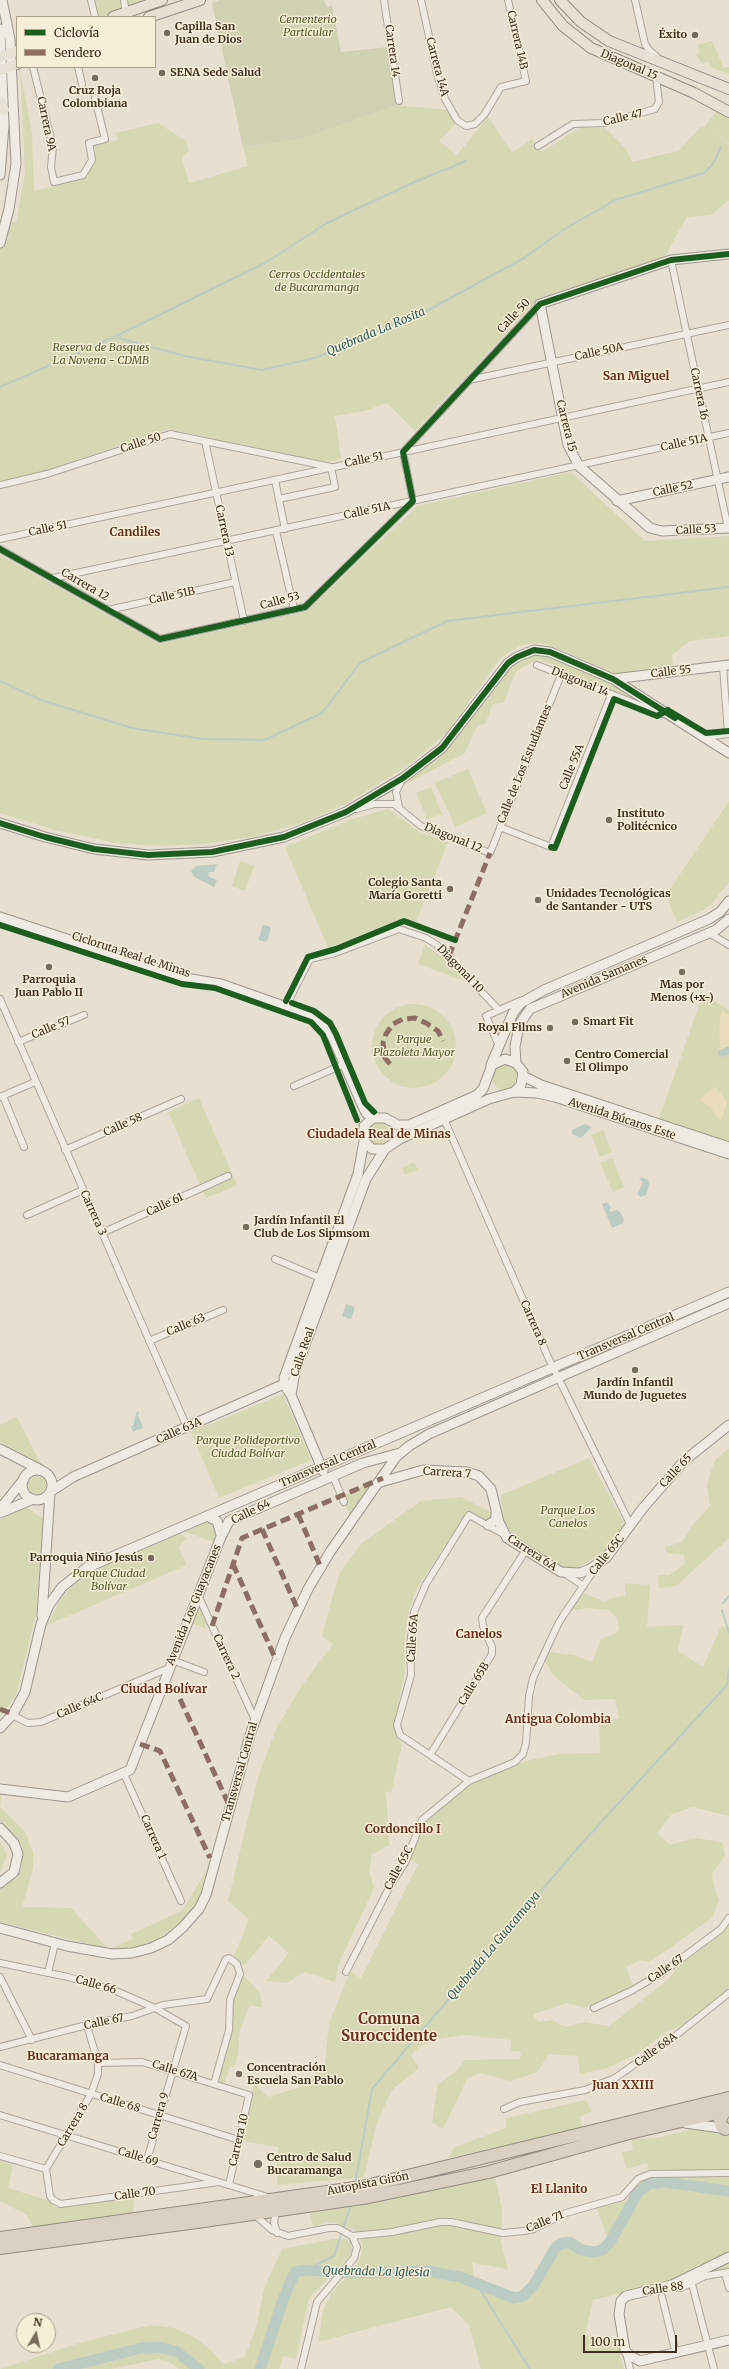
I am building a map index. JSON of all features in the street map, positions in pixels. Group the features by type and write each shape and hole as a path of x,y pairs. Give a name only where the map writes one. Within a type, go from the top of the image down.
{"highway":[{"name":"Autopista Girón","path":"0,2238 347,2195 362,2187 729,2098"},
{"name":"Autopista Girón","path":"347,2195 359,2199 489,2172 727,2110"},
{"path":"727,2110 720,2119 727,2129"},
{"name":"Autopista Girón","path":"0,2248 254,2214 276,2205"}],"main road":[{"path":"126,15 162,0"},
{"path":"152,16 200,0"},
{"name":"Diagonal 15","path":"542,0 563,26 581,41 604,55 656,76 706,99 729,112"},
{"name":"Diagonal 15","path":"560,0 574,16 599,35 670,66 729,89"},
{"path":"697,76 729,81"}],"street":[{"path":"0,243 6,223 16,164 8,54 2,0"},
{"path":"91,0 94,16"},
{"path":"124,0 126,15"},
{"name":"Carrera 14","path":"384,0 399,101"},
{"name":"Carrera 14A","path":"421,0 445,99 457,120 466,126 475,124 484,115 501,87 526,81"},
{"name":"Carrera 14B","path":"508,0 526,81"},
{"path":"635,0 649,50 670,66"},
{"path":"0,29 8,54"},
{"path":"0,175 2,105 8,67"},
{"name":"Carrera 9A","path":"33,68 53,147 51,167 54,182 83,175 92,160 89,143 105,139 95,98"},
{"path":"78,68 82,84"},
{"name":"Calle 47","path":"538,146 573,124 605,123 655,109 659,102 656,76"},
{"name":"Calle 50","path":"403,452 540,304 671,260 729,254"},
{"name":"Carrera 16","path":"671,260 729,528"},
{"name":"Carrera 15","path":"540,304 568,445 579,466 647,526 662,531"},
{"name":"Calle 50A","path":"470,380 729,325"},
{"name":"Calle 51","path":"0,539 729,382"},
{"name":"Calle 51A","path":"52,578 729,433"},
{"name":"Calle 50","path":"0,485 47,474 170,434 331,467"},
{"name":"Carrera 13","path":"205,441 244,620"},
{"path":"403,452 413,501"},
{"path":"279,499 335,487 331,467"},
{"name":"Calle 52","path":"617,501 729,477"},
{"path":"275,480 285,529"},
{"name":"Calle 53","path":"160,639 305,607 413,501"},
{"name":"Calle 53","path":"662,531 729,528"},
{"path":"276,531 294,609"},
{"name":"Carrera 12","path":"0,549 160,639"},
{"name":"Calle 51B","path":"108,610 235,582"},
{"path":"346,812 403,778 442,748 503,669 517,657 534,650 550,652 614,680 675,718"},
{"name":"Diagonal 14","path":"537,665 611,695 675,718 729,752"},
{"path":"705,737 729,734 726,665"},
{"name":"Calle 55","path":"614,680 726,665"},
{"name":"Calle de Los Estudiantes","path":"490,853 561,675"},
{"name":"Calle 55A","path":"500,827 551,847 611,695"},
{"path":"0,823 45,837 94,849 148,855 183,855 233,849 284,837 346,812 374,804 390,804 399,807 396,792 403,778"},
{"name":"Diagonal 12","path":"399,807 421,826 490,853"},
{"name":"Avenida Samanes","path":"499,1046 486,1016 704,922 720,912 729,901"},
{"path":"0,917 185,978 221,984 312,1016 325,1026 333,1038 364,1110 376,1118 368,1122 363,1130"},
{"name":"Avenida Samanes","path":"516,1063 514,1047 519,1025 530,1009 709,933 722,926 729,919"},
{"name":"Diagonal 10","path":"286,1006 306,964 312,958 335,953 392,930 401,929 426,938 437,946 449,956 499,1010"},
{"path":"709,933 729,945"},
{"name":"Avenida Samanes","path":"376,1118 384,1118 398,1125 413,1124 479,1094 517,1008 535,995"},
{"name":"Carrera 3","path":"0,999 187,1427"},
{"name":"Calle 57","path":"18,1042 84,1015"},
{"name":"Calle Real","path":"291,1395 284,1384 286,1372 358,1174 364,1141 360,1114 328,1039 325,1026"},
{"path":"490,1068 501,1060 509,1060 516,1063 523,1076 521,1085 514,1092"},
{"path":"294,1086 340,1066"},
{"name":"Avenida Búcaros Este","path":"523,1076 541,1085 729,1147"},
{"path":"24,1147 1,1097 35,1082"},
{"name":"Avenida Búcaros Este","path":"385,1149 400,1139 489,1098 514,1092 537,1093 555,1097 729,1154"},
{"name":"Calle 58","path":"65,1150 181,1099"},
{"name":"Carrera 8","path":"444,1119 554,1368 630,1524"},
{"path":"364,1141 372,1149 385,1149"},
{"name":"Calle Real","path":"291,1395 295,1372 366,1179 385,1149"},
{"name":"Calle 61","path":"102,1233 228,1176"},
{"path":"27,1215 83,1190"},
{"path":"274,1260 320,1278"},
{"name":"Transversal Central","path":"0,1728 12,1715 25,1692 41,1624 49,1605 62,1587 91,1565 729,1292"},
{"name":"Transversal Central","path":"0,1928 55,1943 100,1953 132,1953 168,1940 188,1922 199,1909 206,1895 255,1720 285,1638 308,1589 330,1552 381,1482 396,1468 400,1453 429,1434 729,1303"},
{"name":"Calle 63","path":"149,1341 223,1310"},
{"name":"Calle 63A","path":"50,1492 73,1477 284,1384"},
{"path":"291,1395 322,1467 322,1476 318,1481"},
{"name":"Calle 65","path":"630,1524 684,1461 729,1425"},
{"name":"Transversal Central","path":"390,1438 400,1453"},
{"path":"0,1449 46,1473 52,1483 50,1492 41,1624"},
{"name":"Calle 64","path":"221,1537 226,1526 233,1519 318,1481 371,1460 400,1453"},
{"name":"Carrera 7","path":"371,1460 396,1468 467,1472 479,1476 492,1489 496,1513 504,1535"},
{"path":"24,1461 25,1493 44,1506 48,1518"},
{"path":"381,1482 396,1468"},
{"path":"0,1509 25,1477 35,1470 46,1473"},
{"name":"Calle 63A","path":"46,1473 73,1477"},
{"path":"333,1476 344,1502"},
{"path":"0,1513 50,1492"},
{"path":"488,1525 496,1520 496,1513"},
{"name":"Carrera 6A","path":"470,1515 561,1572 580,1572 598,1564"},
{"name":"Calle 65A","path":"430,1755 400,1735 397,1725 411,1675 411,1641 417,1603 426,1584 470,1515"},
{"path":"207,1516 212,1518 220,1526 221,1537"},
{"name":"Calle 65C","path":"346,1972 390,1886 406,1860 422,1820 469,1781 515,1762 523,1754 526,1743 529,1696 533,1678 559,1622 582,1585 598,1564 611,1552 630,1524"},
{"name":"Avenida Los Guayacanes","path":"124,1774 132,1766 170,1664 221,1537"},
{"name":"Calle 65B","path":"430,1755 492,1654 492,1647 482,1626 482,1618 526,1550"},
{"name":"Calle 65C","path":"561,1572 582,1585"},
{"path":"44,1580 46,1584 53,1589 62,1587"},
{"name":"Carrera 2","path":"198,1595 255,1720"},
{"path":"170,1664 204,1672"},
{"name":"Calle 64C","path":"12,1715 28,1723 41,1722 170,1664"},
{"path":"430,1755 469,1781"},
{"path":"0,1789 68,1797 124,1774"},
{"name":"Carrera 1","path":"124,1774 181,1901"},
{"path":"0,1828 14,1843 18,1854 14,1872 0,1883"},
{"name":"Calle 67","path":"594,2008 631,1991 662,1973 716,1934 729,1918"},
{"path":"48,1973 55,1943"},
{"name":"Calle 67","path":"0,2047 87,2025 136,2015 155,2008 207,1999 226,1959 234,1960 240,1974 230,2000 229,2030 214,2084"},
{"name":"Calle 66","path":"0,1963 102,1986 155,2008 186,2026"},
{"path":"0,1978 32,2040"},
{"name":"Calle 68A","path":"504,2109 520,2102 585,2090 614,2078 656,2051 729,1993"},
{"name":"Carrera 8","path":"46,2169 91,2094 98,2074 98,2064 87,2025"},
{"name":"Carrera 9","path":"147,2160 186,2026"},
{"name":"Calle 67A","path":"98,2064 142,2062 249,2095"},
{"name":"Calle 68","path":"0,2065 239,2140"},
{"name":"Carrera 10","path":"229,2185 249,2095"},
{"path":"687,2109 713,2124 727,2129"},
{"name":"Calle 69","path":"0,2115 229,2185 276,2205"},
{"path":"670,2124 696,2124 727,2129"},
{"path":"0,2156 46,2169"},
{"name":"Calle 70","path":"46,2169 50,2196 53,2200 61,2204 219,2182"},
{"name":"Calle 71","path":"350,2234 392,2232 440,2222 451,2222 503,2233 524,2231 534,2229 566,2213 622,2197 638,2179 650,2174 729,2173"},
{"path":"276,2205 274,2222 277,2233"},
{"path":"254,2214 277,2233 292,2236 329,2228 338,2228 350,2234 357,2247 354,2258 335,2278 317,2302 302,2369"},
{"path":"668,2286 729,2256"},
{"path":"727,2273 729,2288"},
{"name":"Calle 88","path":"625,2350 619,2314 620,2301 631,2294 668,2286 676,2289 692,2284 705,2276 727,2273"},
{"path":"692,2284 714,2369"},
{"path":"662,2297 676,2354"},
{"path":"634,2369 644,2362 729,2340"},
{"path":"625,2350 633,2359 644,2362"},
{"path":"625,2350 630,2369"}],"green space":[{"path":"94,0 153,0 105,16 97,16"},
{"name":"Cementerio Particular","path":"220,0 324,0 327,7 332,6 341,52 388,47 397,105 298,140 243,147 212,3"},
{"path":"712,41 724,68 729,67 729,74 712,68 708,62 703,64 699,60 696,54 700,52 697,45"},
{"name":"Cerros Occidentales de Bucaramanga","path":"20,71 32,133 34,191 85,178 96,161 94,145 117,140 116,133 158,123 186,141 189,151 182,158 189,183 248,166 243,147 298,140 397,105 447,110 456,123 439,141 457,155 488,117 512,153 532,139 542,152 580,127 605,128 627,150 632,162 678,151 702,126 727,141 729,145 729,200 711,215 687,217 664,258 539,298 415,431 387,403 364,411 335,416 341,459 326,462 169,429 43,471 0,481 0,220 16,223 25,173"},
{"path":"717,111 729,119 729,143 704,127"},
{"path":"571,472 645,541 729,536 729,636 690,641 672,655 673,665 616,674 549,645 539,643 525,644 509,652 498,661 447,733 407,766 346,804 302,823 253,837 203,844 163,846 116,843 55,830 0,813 0,555 159,644 307,611 417,506"},
{"path":"538,653 611,682 651,706 561,672 557,666 538,659 516,671 504,702 492,705 486,723 477,726 465,753 406,784 453,742 511,666 520,659"},
{"path":"468,769 487,813 455,827 435,783"},
{"path":"431,787 442,814 427,819 416,793"},
{"path":"729,801 729,882 713,902 704,910 677,922 666,895"},
{"path":"388,809 420,832 448,842 416,922 405,917 328,948 285,847 349,820"},
{"path":"240,861 254,866 245,891 232,886"},
{"path":"425,944 443,958 465,981 418,964"},
{"path":"703,994 729,1010 729,1141 659,1119"},
{"name":"Parque Plazoleta Mayor","path":"414,1004 430,1007 444,1016 453,1030 456,1046 453,1062 444,1076 430,1085 414,1088 398,1085 384,1076 375,1062 372,1046 375,1030 384,1016 398,1007"},
{"path":"505,1064 514,1068 518,1077 514,1086 505,1090 496,1086 492,1077 496,1068"},
{"path":"199,1098 237,1185 206,1198 168,1112"},
{"path":"379,1123 387,1126 390,1134 387,1142 379,1145 371,1142 368,1134 371,1126"},
{"path":"603,1130 612,1152 600,1157 591,1135"},
{"path":"612,1158 624,1187 613,1192 600,1163"},
{"path":"414,1162 418,1170 405,1175 402,1168"},
{"name":"Parque Polideportivo Ciudad Bolívar","path":"283,1394 311,1460 219,1498 191,1432"},
{"path":"17,1417 40,1463 0,1442 0,1425"},
{"path":"729,1448 729,1538 676,1586 659,1588 658,1575 669,1575 685,1564 684,1555 667,1553 665,1547 682,1542 691,1527 710,1506 707,1485 714,1461"},
{"name":"Parque Los Canelos","path":"589,1458 624,1524 610,1546 599,1555 579,1567 566,1568 552,1563 516,1540 504,1522 501,1495"},
{"path":"33,1476 41,1476 46,1481 44,1492 41,1494 33,1494 28,1489 28,1481"},
{"path":"375,1481 350,1516 341,1496"},
{"path":"461,1497 491,1512 491,1515 488,1522 468,1510 416,1590 409,1611 404,1641 405,1671 394,1724 397,1737 402,1745 391,1793 386,1791 389,1845 372,1854 369,1870 374,1888 339,1963 335,1982 305,1972 286,1983 266,1981 289,1953 269,1936 244,1966 234,1956 249,1919 228,1901 258,1777 276,1729 302,1685 333,1644 322,1636 330,1605 340,1572 362,1543 421,1501"},
{"path":"25,1506 43,1519 36,1614 16,1695 0,1717 0,1520"},
{"path":"211,1520 218,1531 214,1542 185,1532"},
{"name":"Parque Ciudad Bolívar","path":"180,1534 187,1538 178,1547 187,1565 47,1625 62,1597 82,1576 102,1565"},
{"path":"625,1583 650,1585 647,1627 683,1625 678,1651 703,1667 721,1626 729,1627 729,1816 693,1807 672,1814 657,1833 670,1845 695,1838 722,1842 725,1855 712,1874 714,1887 719,1900 712,1918 649,1962 640,1960 626,1967 633,1986 585,2008 567,2003 533,2014 538,2022 551,2020 566,2027 584,2022 609,2026 669,1979 677,1967 719,1936 729,1925 729,1988 683,2025 666,2032 637,2054 607,2068 580,2074 578,2056 549,2054 537,2072 511,2081 479,2073 467,2079 443,2129 432,2122 438,2084 455,2072 465,2060 520,2059 521,2052 511,2051 511,2040 464,2035 437,2039 418,2048 411,2055 419,2068 392,2090 377,2122 364,2177 277,2185 278,2147 242,2141 254,2084 269,2097 301,2087 325,2064 329,2023 350,1972 361,1978 418,1864 409,1859 424,1823 469,1785 526,1761 558,1754 600,1753 599,1720 619,1719 615,1699 584,1700 553,1675 545,1661 550,1652 574,1655 592,1662 601,1639 615,1634 619,1629 617,1618 609,1610 589,1608 569,1611 583,1593 603,1601 625,1595"},
{"path":"198,1602 207,1621 205,1628 190,1623"},
{"path":"0,1792 2,1793 0,1807"},
{"path":"0,1807 25,1832 33,1852 33,1868 22,1907 71,1908 108,1949 0,1922 0,1889 18,1877 21,1869 23,1851 21,1844 0,1821"},
{"path":"218,1840 198,1903 187,1917 160,1938 137,1947 121,1950 108,1949 133,1939 131,1934 182,1911 205,1873"},
{"path":"0,1841 7,1855 0,1872"},
{"path":"244,1976 260,1993 262,2008 250,2005 240,2029 238,2055 234,2067 230,2066 224,2084 217,2082 232,2028 232,2002"},
{"path":"586,2100 592,2111 580,2117 582,2127 449,2158 453,2148 506,2128 506,2118"},
{"path":"729,2120 729,2268 706,2272 701,2263 668,2282 593,2300 585,2335 616,2339 624,2369 481,2369 469,2325 451,2307 318,2342 323,2311 331,2294 357,2265 362,2252 362,2244 360,2237 353,2229 336,2223 326,2222 313,2227 310,2213 357,2206 495,2177 502,2209 501,2242 508,2269 472,2263 474,2276 511,2293 523,2292 531,2283 558,2239 566,2236 573,2237 583,2244 595,2247 602,2246 608,2239 596,2207 627,2201 638,2183 651,2178 647,2163 626,2169 622,2152 633,2150 631,2139 657,2138"},
{"path":"0,2161 13,2165 8,2188 47,2200 57,2207 134,2197 133,2212 33,2227 27,2215 0,2201"},
{"path":"334,2239 346,2239 351,2243 352,2250 349,2257 309,2298 296,2359 283,2356 279,2369 179,2369 167,2361 158,2359 111,2369 0,2369 49,2353 56,2353 56,2351 79,2343 151,2325 174,2328 194,2337 212,2351 223,2364 245,2357 256,2327 265,2286 282,2249"}],"sand":[{"path":"721,1010 729,1015 729,1050 721,1051 719,1031"},
{"path":"715,1086 727,1102 721,1122 711,1108 699,1100"}],"shaded area":[{"path":"217,864 214,872 209,872 208,876 217,880 214,887 194,877 191,871 196,866"},
{"path":"263,925 271,927 267,942 258,940"},
{"path":"585,1124 592,1127 581,1138 572,1134 572,1130"},
{"path":"641,1177 648,1180 649,1184 646,1195 641,1197 637,1194 643,1182 639,1179"},
{"path":"607,1202 611,1207 609,1212 617,1210 620,1212 624,1220 623,1223 612,1228 602,1204"},
{"path":"346,1304 355,1307 351,1319 342,1316"},
{"path":"137,1411 139,1412 138,1415 143,1428 133,1432 131,1426 133,1426"}],"waterway":[{"name":"Quebrada La Rosita","path":"0,387 114,337 185,356 262,370 318,357 364,336 421,314 524,258 563,230 615,200 704,173 713,164 721,147"},
{"path":"114,337 265,263 327,223 412,183 466,161"},
{"path":"0,681 41,700 132,728 203,739 264,740 322,713 360,663 447,621 729,587"},
{"path":"722,1053 729,1050"},
{"name":"Quebrada La Guacamaya","path":"723,1603 729,1596"},
{"name":"Quebrada La Guacamaya","path":"722,1610 729,1633"},
{"name":"Quebrada La Guacamaya","path":"355,2184 372,2089 582,1843 727,1685 729,1669"},
{"name":"Quebrada La Iglesia","path":"260,2369 284,2297 295,2272 306,2270 353,2273 428,2271 460,2277 514,2298 523,2296 533,2286 556,2247 562,2243 570,2243 581,2250 594,2252 602,2250 610,2242 638,2192 649,2184 665,2182 729,2191"},
{"name":"Quebrada La Guacamaya","path":"306,2270 334,2256 351,2204"},
{"path":"475,2282 530,2369"},
{"name":"Quebrada La Iglesia","path":"58,2369 141,2348 159,2347 176,2351 199,2369"}],"marked path":[{"path":"449,956 490,853"},
{"path":"390,1064 385,1058 383,1043 386,1034 393,1024 403,1019 415,1018 426,1023 438,1031 443,1041"},
{"path":"212,1626 242,1538 383,1478"},
{"path":"298,1514 321,1568"},
{"path":"262,1529 298,1610"},
{"path":"233,1564 276,1660"},
{"path":"180,1699 230,1807"},
{"path":"0,1709 13,1714"},
{"path":"140,1744 160,1751 210,1858"}],"cycle path":[{"path":"0,549 160,639 305,607 413,501 403,452 540,304 671,260 729,254"},
{"path":"0,823 45,837 94,849 148,855 212,852 284,837 346,812 403,778 442,748 508,663 517,657 534,650 550,652 613,679 675,718"},
{"path":"551,847 555,848 614,699 657,716 668,710"},
{"path":"671,712 706,733 729,731"},
{"path":"286,1001 308,957 336,949 404,921 455,940"},
{"name":"Cicloruta Real de Minas","path":"0,925 182,984 215,988 311,1022 323,1035 357,1120"},
{"path":"292,1003 314,1011 330,1023 365,1103 374,1112"}],"place":[{"name":"Capilla San Juan de Dios","path":"167,33"},
{"name":"Éxito","path":"695,35"},
{"name":"SENA Sede Salud","path":"162,73"},
{"name":"Cruz Roja Colombiana","path":"95,78"},
{"name":"Instituto Politécnico","path":"609,820"},
{"name":"Colegio Santa María Goretti","path":"450,889"},
{"name":"Unidades Tecnológicas de Santander - UTS","path":"538,900"},
{"name":"Parroquia Juan Pablo II","path":"49,967"},
{"name":"Mas por Menos (+x-)","path":"682,972"},
{"name":"Smart Fit","path":"575,1022"},
{"name":"Royal Films","path":"550,1028"},
{"name":"Centro Comercial El Olimpo","path":"567,1061"},
{"name":"Jardín Infantil El Club de Los Sipmsom","path":"246,1227"},
{"name":"Jardín Infantil Mundo de Juguetes","path":"635,1370"},
{"name":"Parroquia Niño Jesús","path":"151,1558"},
{"name":"Concentración Escuela San Pablo","path":"239,2074"},
{"name":"Centro de Salud Bucaramanga","path":"258,2164"}],"district":[{"name":"San Miguel","path":"636,377"},
{"name":"Candiles","path":"135,533"},
{"name":"Ciudadela Real de Minas","path":"379,1135"},
{"name":"Canelos","path":"479,1635"},
{"name":"Ciudad Bolívar","path":"164,1690"},
{"name":"Antigua Colombia","path":"558,1720"},
{"name":"Cordoncillo I","path":"403,1830"},
{"name":"Comuna Suroccidente","path":"389,2028"},
{"name":"Bucaramanga","path":"68,2057"},
{"name":"Juan XXIII","path":"623,2086"},
{"name":"El Llanito","path":"559,2190"}],"park label":[{"name":"Reserva de Bosques La Novena - CDMB","path":"101,354"}]}
